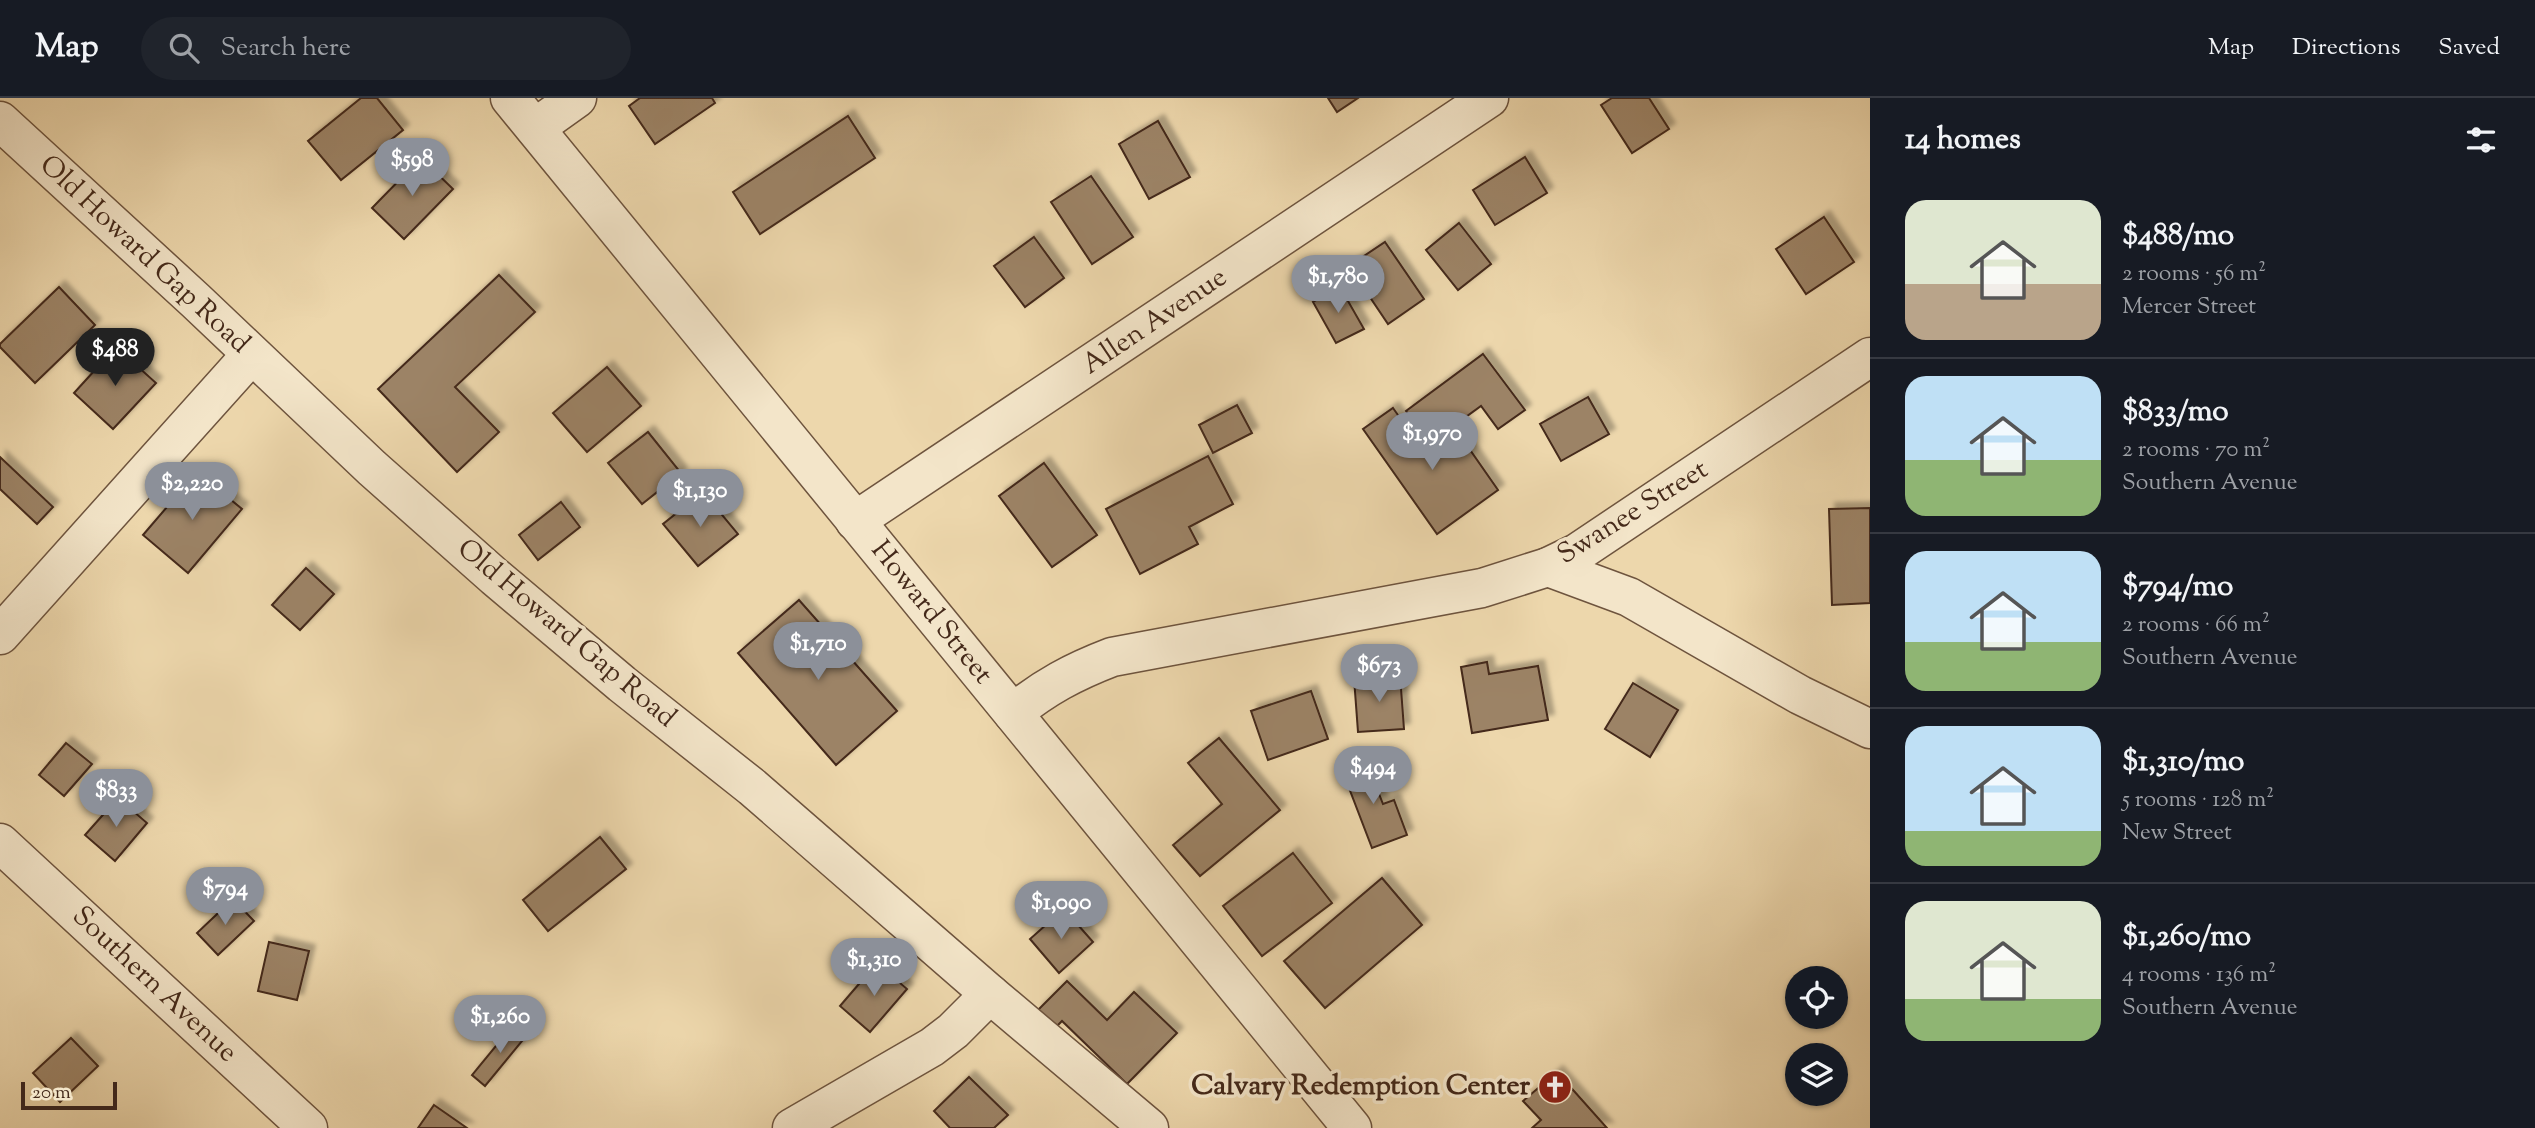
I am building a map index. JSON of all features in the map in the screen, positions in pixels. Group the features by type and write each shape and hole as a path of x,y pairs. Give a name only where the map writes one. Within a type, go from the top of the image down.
{"street":[{"name":"Howard Street","path":"510,98 1352,1128"},
{"path":"535,128 577,98"},
{"name":"Allen Avenue","path":"855,521 1489,98"},
{"name":"Old Howard Gap Road","path":"0,121 372,468 495,577 622,684 752,787 1149,1128"},
{"path":"0,635 251,355"},
{"name":"Swanee Street","path":"1013,713 1042,690 1076,671 1112,657 1482,589 1548,567 1577,553 1870,357"},
{"path":"1548,567 1629,597 1800,695 1870,729"},
{"name":"Southern Avenue","path":"0,843 308,1128"},
{"path":"792,1128 932,1046 953,1031 990,994"}],"building":[{"path":"361,98 377,98 403,130 341,180 308,141"},
{"path":"640,98 712,98 715,103 655,144 629,106"},
{"path":"1328,98 1358,98 1337,112"},
{"path":"1612,98 1649,98 1669,129 1632,153 1601,105"},
{"path":"848,116 875,158 760,234 733,192"},
{"path":"1158,121 1190,177 1149,199 1119,144"},
{"path":"1525,157 1547,193 1495,225 1473,190"},
{"path":"421,158 453,189 404,239 372,208"},
{"path":"1091,176 1133,237 1092,264 1051,202"},
{"path":"1824,217 1854,262 1806,294 1776,249"},
{"path":"1459,223 1491,264 1458,290 1426,250"},
{"path":"1034,237 1064,278 1025,307 994,266"},
{"path":"1385,242 1424,299 1388,324 1349,266"},
{"path":"499,275 535,312 455,387 499,432 457,472 378,389"},
{"path":"59,287 95,325 35,383 0,344"},
{"path":"1340,287 1364,329 1336,343 1313,302"},
{"path":"116,347 156,383 113,429 74,393"},
{"path":"1483,354 1525,410 1498,429 1481,406 1430,443 1406,411"},
{"path":"607,367 641,406 587,452 553,413"},
{"path":"1588,397 1609,434 1561,461 1540,424"},
{"path":"1237,405 1252,433 1213,453 1199,425"},
{"path":"1393,408 1429,459 1461,437 1498,490 1437,534 1363,429"},
{"path":"648,432 681,473 642,504 608,463"},
{"path":"1208,456 1233,504 1189,527 1198,544 1140,574 1106,509"},
{"path":"0,457 53,507 37,524 0,489"},
{"path":"1044,463 1097,535 1052,567 999,496"},
{"path":"197,472 242,509 188,573 143,535"},
{"path":"703,492 738,534 698,566 663,524"},
{"path":"561,502 580,527 538,560 519,535"},
{"path":"1870,508 1870,603 1832,605 1829,509"},
{"path":"306,568 334,594 300,630 272,605"},
{"path":"799,600 897,711 836,765 738,653"},
{"path":"1487,662 1489,674 1538,666 1548,720 1472,733 1461,667"},
{"path":"1400,675 1404,729 1358,732 1354,678"},
{"path":"1633,683 1678,710 1650,757 1605,729"},
{"path":"1311,691 1328,739 1268,760 1251,711"},
{"path":"1219,738 1280,810 1200,876 1173,845 1222,804 1188,763"},
{"path":"66,743 92,764 64,796 39,775"},
{"path":"1365,758 1383,804 1394,800 1407,835 1372,848 1341,767"},
{"path":"118,798 147,823 115,861 85,835"},
{"path":"600,837 626,869 548,931 523,900"},
{"path":"1293,853 1332,903 1262,956 1223,906"},
{"path":"1382,878 1422,925 1325,1008 1284,961"},
{"path":"233,899 254,921 218,955 197,933"},
{"path":"1064,909 1093,942 1059,973 1030,939"},
{"path":"269,942 309,951 297,1000 258,991"},
{"path":"877,963 907,989 870,1032 840,1006"},
{"path":"1067,981 1107,1020 1134,992 1177,1033 1127,1084 1062,1021 1055,1028 1037,1011"},
{"path":"514,1024 527,1035 485,1086 472,1075"},
{"path":"71,1038 98,1066 60,1102 33,1073"},
{"name":"Calvary Redemption Center","path":"1557,1072 1607,1128 1532,1128 1541,1120 1523,1101"},
{"path":"969,1077 1008,1115 994,1128 950,1128 934,1111"},
{"path":"434,1105 467,1128 418,1128"}],"place":[{"name":"Calvary Redemption Center","path":"1555,1087"}]}
